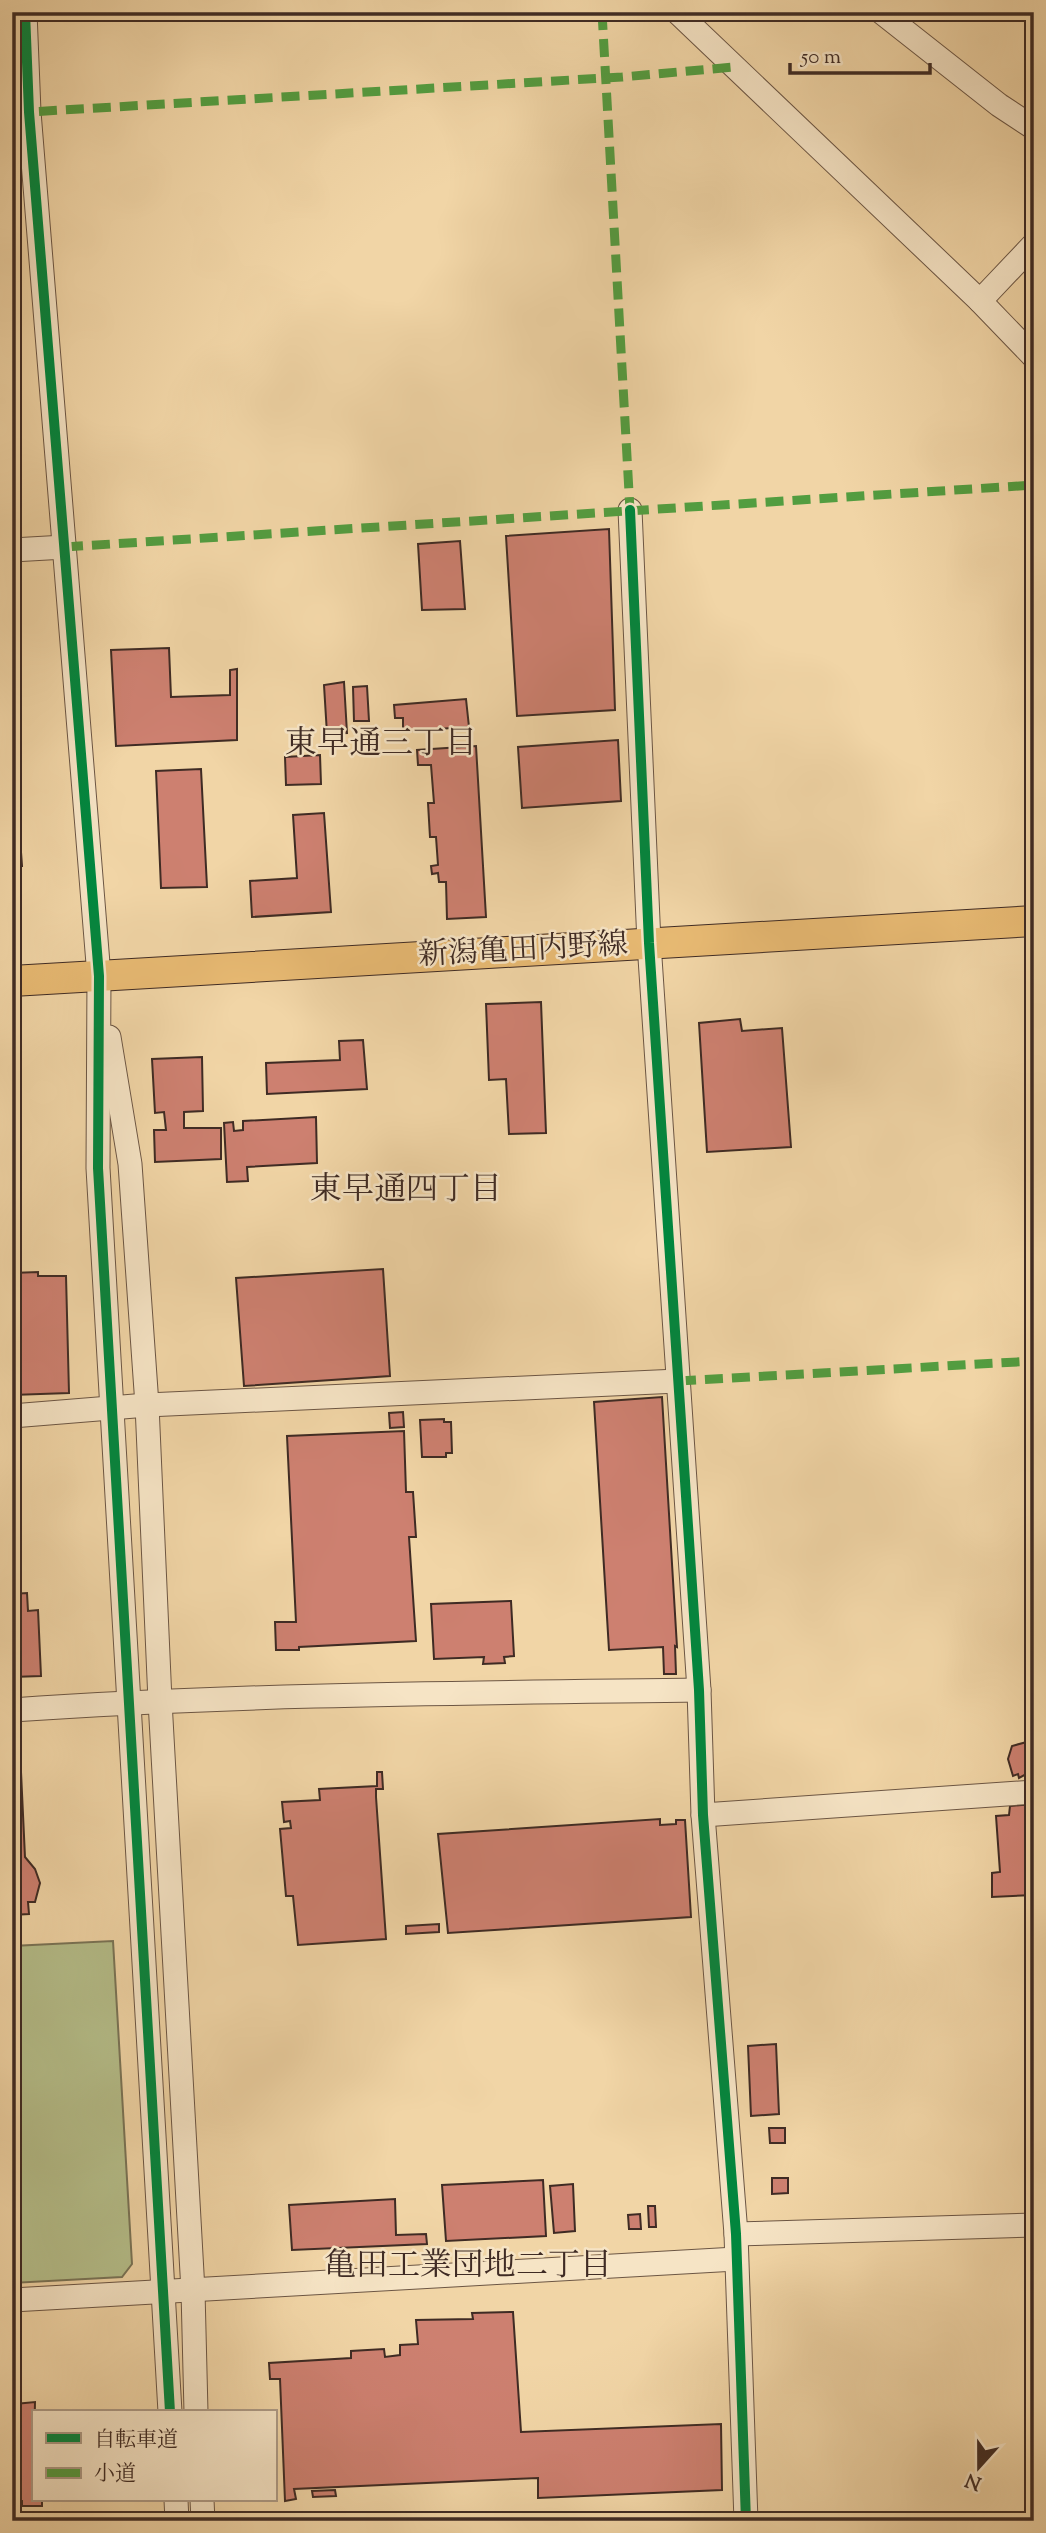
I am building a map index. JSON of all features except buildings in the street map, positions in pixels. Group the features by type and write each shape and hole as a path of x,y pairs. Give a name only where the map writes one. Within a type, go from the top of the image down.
{"main road":[{"name":"新潟亀田内野線","path":"12,981 1034,921"}],"street":[{"path":"25,12 29,113 99,976 98,1168 170,2410"},
{"path":"677,12 1034,357"},
{"path":"881,12 999,105 1034,128"},
{"path":"980,302 1034,244"},
{"path":"630,510 649,943 699,1690 703,1815 736,2234 746,2521"},
{"path":"12,550 65,547"},
{"path":"99,976 131,1164 147,1405 160,1701 193,2291 196,2410"},
{"path":"12,1416 147,1405 678,1381"},
{"path":"12,1710 128,1702 297,1696 699,1690"},
{"path":"703,1815 1034,1792"},
{"path":"736,2234 1034,2225"},
{"path":"12,2300 736,2259"},
{"path":"176,2502 177,2521"},
{"path":"202,2502 203,2521"}],"green space":[{"path":"113,1941 132,2264 122,2277 12,2283 12,1946"}],"marked path":[{"path":"602,12 630,510"},
{"path":"12,113 622,77 734,67"},
{"path":"65,547 1034,485"},
{"path":"678,1381 1034,1361"}],"cycle path":[{"path":"25,12 29,112 99,976 98,1168 170,2410"},
{"path":"630,510 649,943 699,1690 703,1815 736,2234 746,2521"}],"district":[{"name":"東早通三丁目","path":"381,745"},
{"name":"東早通四丁目","path":"406,1191"},
{"name":"亀田工業団地二丁目","path":"468,2267"}]}
